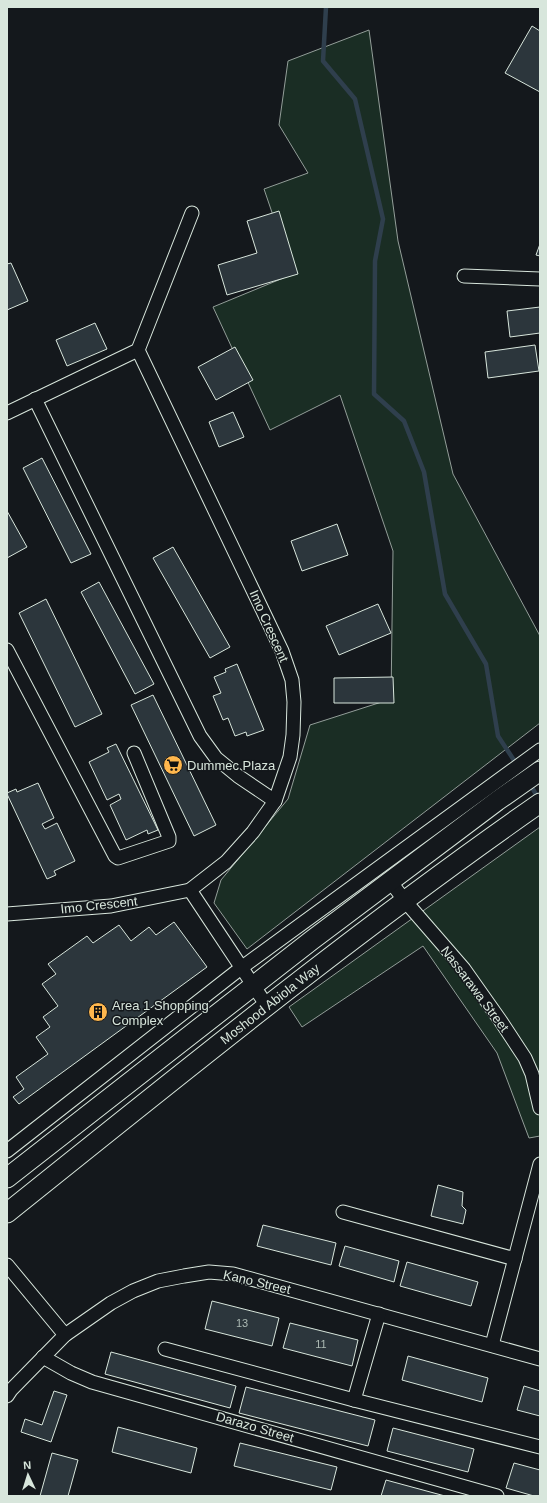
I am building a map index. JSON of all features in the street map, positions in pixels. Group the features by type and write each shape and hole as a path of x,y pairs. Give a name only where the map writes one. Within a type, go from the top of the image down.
{"main road":[{"name":"Moshood Abiola Way","path":"7,1178 253,986 497,801 533,766"},
{"name":"Moshood Abiola Way","path":"7,1213 267,1006 405,901 540,803"}],"street":[{"path":"7,413 138,350 192,213"},
{"path":"464,276 540,279"},
{"name":"Imo Crescent","path":"7,914 111,906 190,890 226,862 253,832 275,801 290,757 295,711 292,680 282,651 138,350"},
{"path":"35,399 200,736 216,758 238,776 275,801"},
{"path":"7,650 115,856 118,858 122,858 168,841 169,837 134,753"},
{"path":"7,1151 241,968 510,772 533,766 540,750"},
{"name":"Nassarawa Street","path":"390,881 405,901 464,970 500,1020 525,1058 534,1082 540,1108"},
{"path":"190,890 267,1006"},
{"path":"492,1345 540,1164"},
{"path":"343,1212 514,1259"},
{"path":"7,1266 65,1335"},
{"name":"Kano Street","path":"7,1396 65,1335 111,1303 133,1291 158,1282 209,1272 233,1274 540,1359"},
{"path":"354,1400 379,1314"},
{"path":"165,1349 354,1400 540,1447"},
{"name":"Darazo Street","path":"43,1357 71,1373 92,1382 497,1496"}],"green space":[{"path":"369,30 398,241 453,474 540,636 540,723 247,949 214,903 221,880 288,799 310,725 391,699 393,551 340,395 270,430 213,307 293,274 264,189 308,173 279,125 288,61"},
{"path":"540,827 540,1136 529,1138 497,1053 423,946 302,1027 289,1007"}],"building":[{"path":"532,26 540,31 540,92 505,73"},
{"path":"279,211 298,274 227,295 218,265 257,253 247,221"},
{"path":"540,244 540,256 536,255"},
{"path":"11,263 28,301 7,310 7,264"},
{"path":"540,307 540,333 510,337 507,311"},
{"path":"95,323 107,349 67,366 56,340"},
{"path":"535,345 539,371 488,378 485,352"},
{"path":"235,347 253,380 216,400 198,367"},
{"path":"233,412 244,437 219,447 209,422"},
{"path":"42,458 91,554 71,563 23,468"},
{"path":"7,511 27,547 7,558"},
{"path":"337,524 348,555 302,571 291,541"},
{"path":"173,547 230,647 210,658 153,558"},
{"path":"99,582 154,684 135,694 81,592"},
{"path":"46,599 102,714 75,727 19,613"},
{"path":"378,604 391,633 339,655 326,626"},
{"path":"237,664 264,730 247,736 246,732 235,736 228,718 223,720 213,696 221,693 214,677 226,672 225,669"},
{"path":"393,677 394,703 334,703 334,678"},
{"name":"Dummec Plaza","path":"153,695 216,825 194,836 131,705"},
{"path":"116,744 158,830 148,834 147,830 126,840 110,805 121,799 119,794 107,800 89,762 109,752 107,748"},
{"path":"38,783 54,818 42,824 45,829 57,823 75,861 54,871 56,875 47,879 7,794 16,789 17,792"},
{"name":"Area 1 Shopping Complex","path":"174,922 207,967 19,1104 13,1097 24,1089 16,1077 48,1054 36,1037 50,1027 43,1017 58,1006 42,984 56,974 48,964 87,936 93,943 119,925 131,941 149,927 156,935"},
{"path":"438,1185 463,1192 462,1206 466,1210 463,1224 431,1216"},
{"path":"263,1225 336,1243 331,1265 257,1246"},
{"path":"345,1246 399,1261 394,1282 339,1266"},
{"path":"407,1262 478,1282 471,1306 400,1286"},
{"path":"212,1301 279,1318 272,1346 205,1329"},
{"path":"290,1323 358,1340 352,1366 283,1348"},
{"path":"111,1352 236,1386 230,1408 105,1374"},
{"path":"408,1356 488,1378 482,1402 402,1380"},
{"path":"524,1386 540,1391 540,1416 517,1410"},
{"path":"246,1387 375,1420 368,1446 239,1413"},
{"path":"54,1391 67,1395 51,1442 21,1432 25,1419 42,1425"},
{"path":"118,1427 197,1448 191,1473 112,1452"},
{"path":"393,1428 474,1449 468,1472 387,1451"},
{"path":"240,1443 337,1467 331,1490 234,1466"},
{"path":"52,1453 78,1460 68,1496 40,1496"},
{"path":"514,1463 540,1470 540,1496 534,1496 506,1488"},
{"path":"386,1480 445,1496 381,1496"}],"waterway":[{"path":"326,7 323,61 355,99 383,219 375,261 374,394 404,421 424,472 445,594 486,664 498,736 525,777"},
{"path":"529,783 539,799"}],"place":[{"name":"Dummec Plaza","path":"173,765"},
{"name":"Area 1 Shopping Complex","path":"98,1012"}]}
